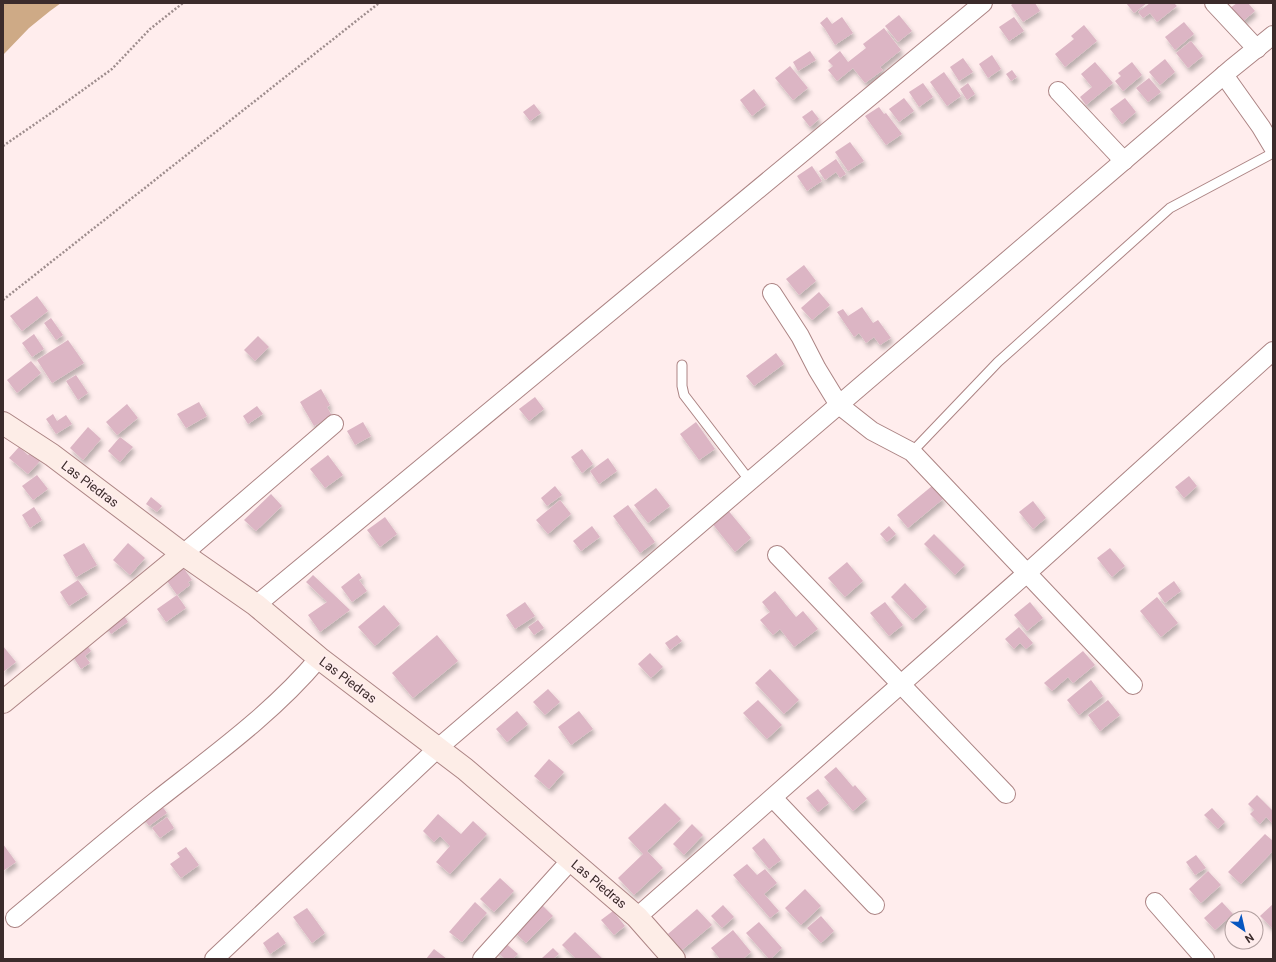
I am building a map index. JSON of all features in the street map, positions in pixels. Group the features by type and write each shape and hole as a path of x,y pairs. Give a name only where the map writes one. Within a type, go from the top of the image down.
{"street":[{"path":"256,604 983,3"},
{"path":"1214,3 1257,49"},
{"path":"214,959 438,748 1124,160 1224,75 1273,36"},
{"path":"1224,75 1261,127 1273,147"},
{"path":"1058,91 1124,160"},
{"path":"772,293 800,336 817,369 839,405 872,431 912,452 1133,685"},
{"path":"637,917 1027,573 1273,351"},
{"name":"Las Piedras","path":"3,423 52,455 183,554 256,604 319,658 465,769 637,917 664,955"},
{"path":"3,702 183,554 334,424"},
{"path":"777,554 1006,794"},
{"path":"15,918 286,694 319,658"},
{"path":"773,798 875,905"},
{"path":"482,959 571,860"},
{"path":"1155,902 1204,959"}],"lane":[{"path":"912,452 998,362 1170,208 1273,153"},
{"path":"682,365 682,386 684,395 750,481"}],"path":[{"path":"3,146 112,69 150,29 183,3"},
{"path":"3,300 379,3"}],"shaded area":[{"path":"4,3 61,3 29,28 3,55"}],"building":[{"path":"1014,3 1035,3 1040,11 1023,22 1011,5"},
{"path":"1126,3 1147,3 1134,13"},
{"path":"1150,3 1174,3 1177,6 1157,22 1150,13 1143,18 1138,12"},
{"path":"1237,3 1248,3 1255,11 1242,22 1230,8"},
{"path":"899,15 912,31 898,42 885,26"},
{"path":"827,17 832,24 842,17 853,33 835,45 820,23"},
{"path":"1014,17 1024,31 1009,41 999,27"},
{"path":"1184,22 1194,34 1175,50 1165,37"},
{"path":"1084,25 1097,41 1065,67 1055,54 1074,39 1071,36"},
{"path":"884,28 901,50 880,67 883,70 865,83 853,68 837,81 828,70 833,66 828,61 840,51 848,62 866,48 863,44"},
{"path":"1191,41 1203,56 1188,68 1176,53"},
{"path":"810,51 816,60 798,71 793,62"},
{"path":"992,55 1001,69 988,78 979,64"},
{"path":"963,58 973,72 959,81 950,67"},
{"path":"1165,59 1175,72 1160,85 1149,72"},
{"path":"1095,62 1113,83 1086,105 1080,97 1092,87 1081,74"},
{"path":"1132,62 1142,75 1123,91 1115,81 1121,76 1118,73"},
{"path":"790,66 808,88 793,100 775,78"},
{"path":"1012,70 1017,77 1011,81 1006,74"},
{"path":"944,72 961,96 947,106 930,82"},
{"path":"1149,78 1161,92 1148,102 1136,88"},
{"path":"923,83 933,97 919,107 909,92"},
{"path":"968,83 975,94 967,100 960,89"},
{"path":"754,89 766,105 752,116 740,100"},
{"path":"904,98 914,111 899,122 889,109"},
{"path":"1125,98 1136,112 1122,124 1110,109"},
{"path":"534,104 541,113 530,121 523,112"},
{"path":"879,107 884,114 886,113 902,134 886,145 865,116"},
{"path":"812,110 819,119 810,127 802,117"},
{"path":"850,142 864,161 848,171 835,152"},
{"path":"836,159 846,174 840,178 836,172 825,180 819,171"},
{"path":"812,166 822,181 807,191 797,176"},
{"path":"804,265 816,281 799,295 786,279"},
{"path":"819,292 830,305 812,320 801,308"},
{"path":"37,296 48,311 22,331 10,316"},
{"path":"862,307 873,323 878,320 891,338 880,345 874,337 866,343 859,333 854,337 837,312 843,309 848,316"},
{"path":"51,318 63,335 56,340 44,323"},
{"path":"34,334 44,349 32,357 22,343"},
{"path":"258,336 269,347 255,361 244,350"},
{"path":"68,340 84,363 52,383 37,360"},
{"path":"776,353 784,364 754,386 746,376"},
{"path":"31,361 41,373 17,393 7,380"},
{"path":"76,375 88,393 78,400 66,381"},
{"path":"321,389 330,405 327,407 332,416 314,426 300,402"},
{"path":"535,397 544,409 529,421 519,409"},
{"path":"199,402 207,416 186,428 177,414"},
{"path":"127,404 138,418 117,435 106,422"},
{"path":"257,406 263,414 248,424 243,416"},
{"path":"53,414 57,421 66,415 72,424 56,434 46,419"},
{"path":"363,422 371,436 355,445 347,431"},
{"path":"696,422 715,449 699,460 680,434"},
{"path":"88,427 101,439 83,460 70,448"},
{"path":"120,437 133,447 120,462 108,451"},
{"path":"19,447 28,455 31,453 40,461 28,474 9,458"},
{"path":"582,449 593,464 582,473 571,457"},
{"path":"328,455 343,475 325,488 310,469"},
{"path":"608,458 617,471 599,484 590,471"},
{"path":"37,475 48,489 33,500 22,486"},
{"path":"1189,476 1197,486 1184,498 1175,487"},
{"path":"555,486 562,495 547,506 541,498"},
{"path":"932,486 943,499 908,528 897,515"},
{"path":"656,488 670,506 648,523 634,505"},
{"path":"271,494 282,506 256,531 244,520"},
{"path":"151,497 162,506 157,512 146,504"},
{"path":"560,500 571,514 548,534 536,520"},
{"path":"1033,501 1046,518 1033,529 1019,512"},
{"path":"628,505 655,542 640,553 613,516"},
{"path":"34,507 42,520 30,528 22,515"},
{"path":"727,509 751,538 735,552 711,522"},
{"path":"385,517 397,534 380,547 367,530"},
{"path":"592,526 600,537 581,551 573,541"},
{"path":"889,526 896,534 887,542 880,534"},
{"path":"934,534 965,565 955,575 924,544"},
{"path":"84,543 97,565 76,577 63,555"},
{"path":"128,543 145,558 130,575 113,560"},
{"path":"1110,548 1125,566 1112,577 1097,558"},
{"path":"847,562 863,581 845,597 828,578"},
{"path":"182,566 192,580 188,582 190,585 177,595 165,578"},
{"path":"359,573 362,578 359,580 367,591 352,602 341,587"},
{"path":"313,575 350,610 320,632 308,615 327,602 306,582"},
{"path":"78,580 88,594 69,606 60,592"},
{"path":"1174,581 1181,591 1165,603 1158,593"},
{"path":"905,583 927,607 913,620 891,597"},
{"path":"775,591 796,617 803,611 818,629 794,647 780,629 773,635 760,620 770,612 762,602"},
{"path":"177,595 186,608 166,622 157,609"},
{"path":"1157,597 1178,623 1161,637 1140,611"},
{"path":"525,602 535,616 515,629 506,615"},
{"path":"885,602 903,625 889,636 870,613"},
{"path":"1030,602 1043,618 1027,631 1014,615"},
{"path":"384,605 400,624 375,646 358,627"},
{"path":"121,611 128,622 111,634 104,623"},
{"path":"538,620 544,628 534,635 528,627"},
{"path":"1019,627 1033,643 1026,649 1020,643 1014,649 1005,639"},
{"path":"437,635 458,661 413,698 392,673"},
{"path":"677,635 682,641 670,650 665,643"},
{"path":"84,641 91,651 85,656 90,663 81,669 70,652"},
{"path":"3,646 16,662 3,672"},
{"path":"1083,651 1095,665 1073,683 1068,677 1052,691 1044,683"},
{"path":"650,653 663,667 651,678 638,664"},
{"path":"770,669 799,700 784,714 755,683"},
{"path":"1091,680 1103,696 1079,715 1067,700"},
{"path":"548,689 560,702 545,715 533,702"},
{"path":"758,700 782,725 767,739 743,713"},
{"path":"1108,700 1120,715 1100,731 1088,715"},
{"path":"517,711 528,724 507,742 496,729"},
{"path":"579,711 593,729 571,745 558,727"},
{"path":"549,759 564,772 549,789 534,776"},
{"path":"836,767 853,787 855,785 867,799 853,811 824,777"},
{"path":"818,789 829,803 818,812 806,798"},
{"path":"1257,795 1273,811 1273,824 1266,817 1260,824 1250,814 1254,810 1248,804"},
{"path":"159,802 167,813 149,826 141,815"},
{"path":"665,803 681,819 647,851 663,868 634,895 618,878 643,854 628,838"},
{"path":"1212,808 1225,822 1218,829 1204,815"},
{"path":"438,814 461,834 473,821 487,834 450,874 436,862 450,846 440,836 434,842 423,831"},
{"path":"167,817 174,828 160,838 152,828"},
{"path":"692,824 703,835 684,855 673,844"},
{"path":"1265,834 1273,841 1273,851 1241,884 1228,872"},
{"path":"764,838 781,860 769,869 752,848"},
{"path":"3,844 16,862 3,871"},
{"path":"186,847 199,865 181,878 170,864 180,857 177,853"},
{"path":"1196,855 1206,868 1195,875 1186,862"},
{"path":"747,864 757,875 765,869 777,883 764,894 779,911 770,918 733,875"},
{"path":"1208,871 1221,885 1201,903 1189,889"},
{"path":"500,878 514,891 494,912 480,899"},
{"path":"805,889 821,906 801,925 785,908"},
{"path":"475,902 487,913 462,942 449,932"},
{"path":"539,902 553,916 526,943 512,930"},
{"path":"1222,902 1229,910 1224,910 1224,922 1215,930 1204,918"},
{"path":"1273,904 1273,929 1264,920 1264,912"},
{"path":"723,905 734,917 722,928 711,916"},
{"path":"307,908 325,933 312,943 293,917"},
{"path":"697,909 712,925 682,950 668,934"},
{"path":"613,911 625,926 614,935 601,920"},
{"path":"821,916 834,931 821,943 807,928"},
{"path":"759,922 782,948 771,959 769,959 746,933"},
{"path":"733,930 751,952 743,959 720,959 711,948"},
{"path":"278,932 286,943 270,954 263,943"},
{"path":"575,932 603,959 576,959 562,945"},
{"path":"502,940 518,954 513,959 505,959 494,949"},
{"path":"553,948 559,954 553,959 541,959"},
{"path":"434,949 447,959 426,959"}]}
